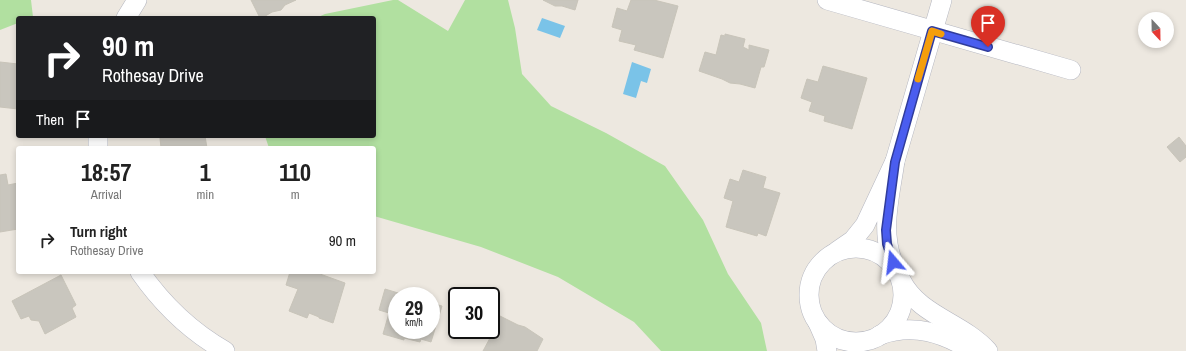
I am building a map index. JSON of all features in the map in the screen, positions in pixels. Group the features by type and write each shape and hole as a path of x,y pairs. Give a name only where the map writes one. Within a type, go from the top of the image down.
{"street":[{"path":"127,16 137,0"},
{"path":"827,0 1071,70"},
{"path":"942,0 895,162 886,230 888,250 898,274 916,302 968,333 988,351"},
{"path":"827,351 823,335 816,320 810,300 811,284 818,268 830,256 853,240 865,226 895,162"},
{"path":"830,256 851,248 866,249 875,252 886,258 898,274 903,292 901,309 890,327 856,351"},
{"path":"141,274 156,295 170,309 200,335 225,351"},
{"path":"816,320 824,329 837,338 851,341 876,337 904,329 926,330 951,339 972,351"}],"green space":[{"path":"0,0 31,0 33,16 16,16 16,24 0,30"},
{"path":"398,0 448,31 465,0 508,0 515,28 522,74 551,106 606,133 665,166 703,220 728,274 761,323 767,351 661,351 634,322 558,277 481,247 376,217 376,146 268,146 266,138 376,138 376,16 320,16"}],"water":[{"path":"542,18 565,26 560,38 537,30"},
{"path":"632,62 651,69 647,83 641,81 636,98 623,94"}],"building":[{"path":"251,0 296,0 285,5 281,10 272,12 265,16 259,16"},
{"path":"543,0 578,0 575,10 562,6 555,6"},
{"path":"631,0 654,0 678,6 663,58 634,50 636,45 619,41 622,30 612,27 617,8 627,11"},
{"path":"725,34 745,39 743,47 749,50 749,45 769,50 764,67 761,67 755,88 730,83 699,71 705,52 716,55 721,35 725,36"},
{"path":"0,62 16,64 16,109 0,107"},
{"path":"823,66 867,78 852,129 824,121 825,116 809,111 812,102 801,98 807,79 818,82"},
{"path":"1179,137 1186,146 1186,157 1180,162 1167,147"},
{"path":"160,138 205,138 207,146 161,146"},
{"path":"743,170 766,177 763,188 780,193 766,236 758,233 757,236 726,227 733,201 724,198 730,179 739,182"},
{"path":"6,174 8,185 16,183 16,229 0,232 0,175"},
{"path":"289,274 320,274 345,283 333,323 309,313 307,318 289,311 298,289 286,285"},
{"path":"61,275 76,305 72,308 76,317 45,334 39,321 31,320 29,316 21,319 12,301"},
{"path":"385,289 388,290 388,313 379,310"},
{"path":"388,316 388,335 383,334"},
{"path":"500,316 525,327 543,339 537,351 483,351 489,339 500,339"},
{"path":"408,339 421,339 420,342"},
{"path":"421,339 432,339 431,342"}],"slow traffic":[{"path":"918,79 932,31 941,34"}],"route":[{"path":"893,262 887,244 886,224 895,162 932,31 988,47"}]}
